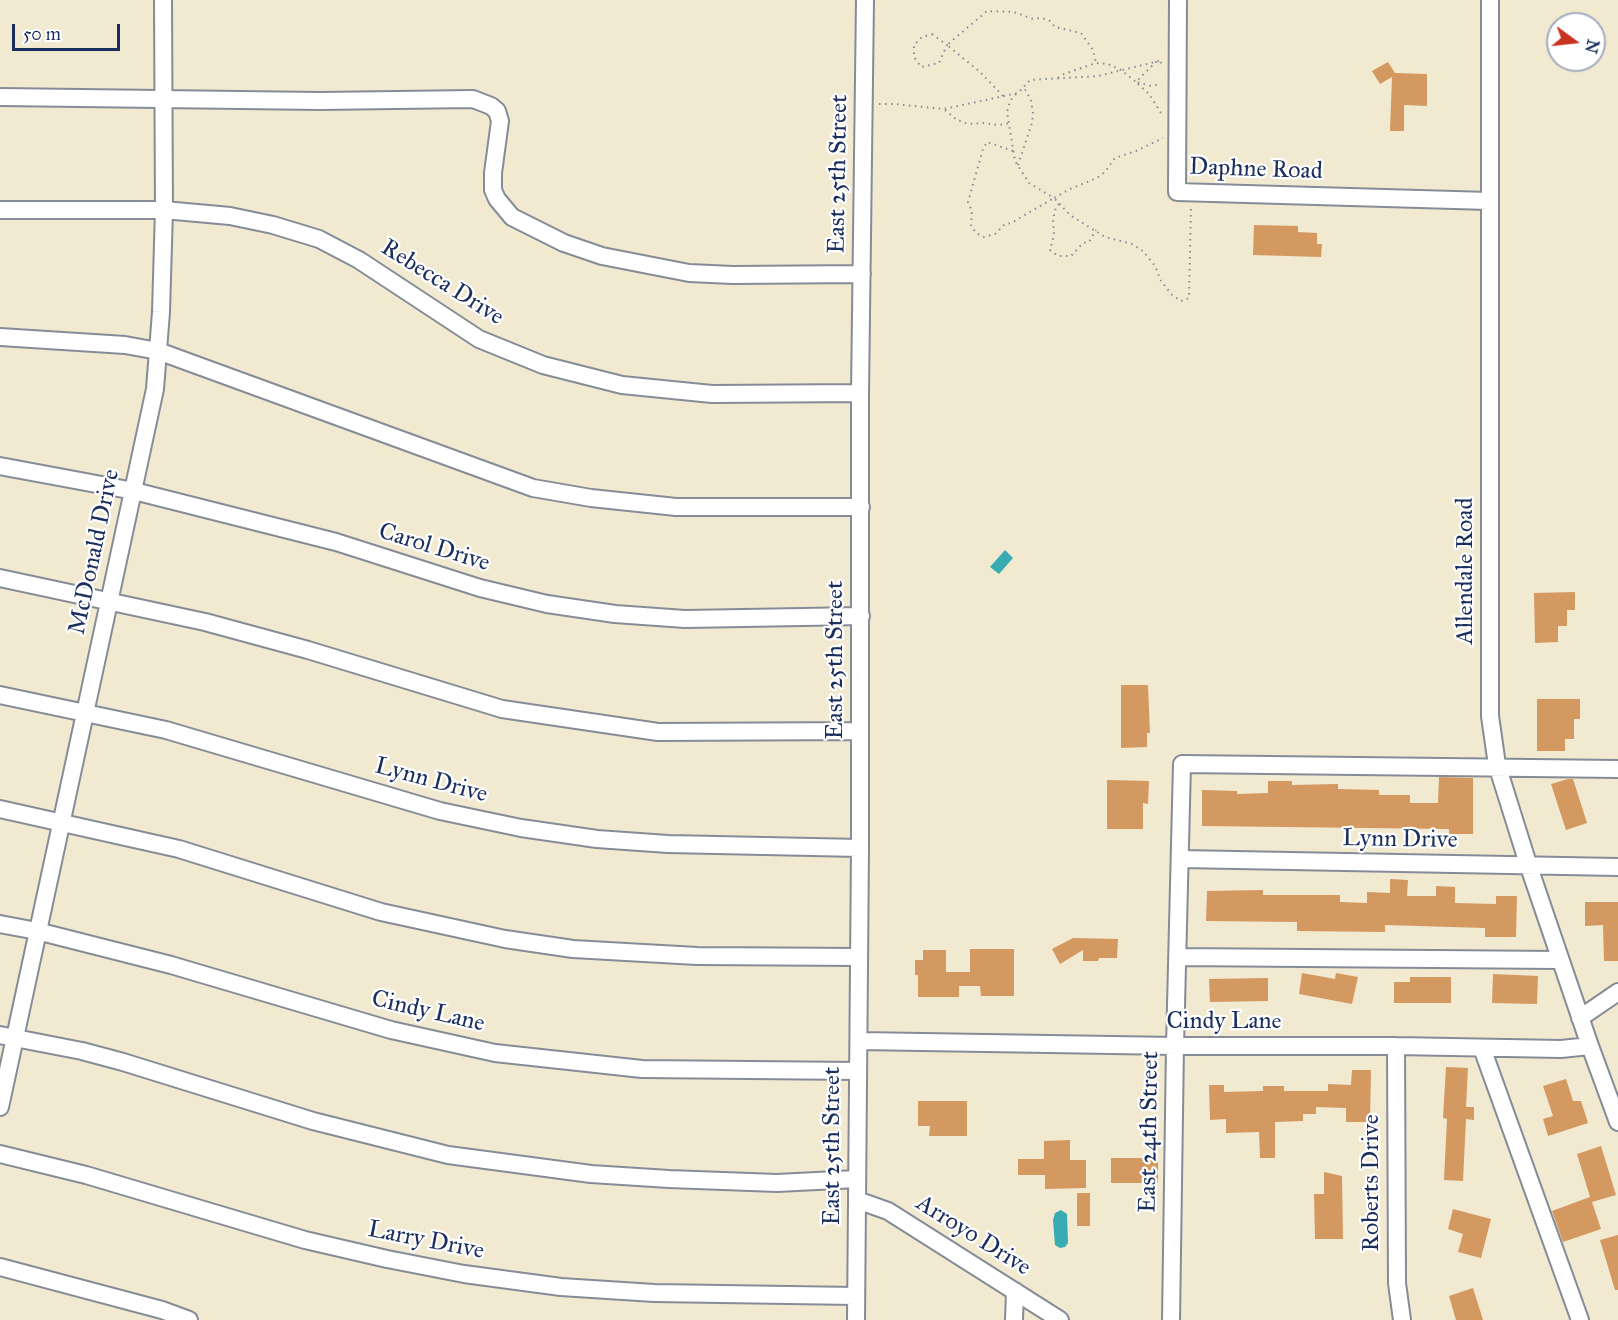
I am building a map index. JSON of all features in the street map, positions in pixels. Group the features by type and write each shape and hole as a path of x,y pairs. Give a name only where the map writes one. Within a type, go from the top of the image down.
{"street":[{"name":"McDonald Drive","path":"0,1107 7,1036 38,931 155,389 164,210 163,0"},
{"name":"East 25th Street","path":"856,1320 860,848 860,393 865,0"},
{"name":"Daphne Road","path":"1178,0 1169,66 1177,129 1177,192 1489,201"},
{"name":"Allendale Road","path":"1490,0 1490,716 1498,767 1529,867 1618,1122"},
{"path":"0,98 320,101 473,99 484,102 497,111 500,121 493,173 493,190 497,199 512,217 564,243 602,256 689,273 862,274"},
{"name":"Rebecca Drive","path":"0,210 164,210 230,216 273,225 319,239 359,260 480,339 543,365 622,385 712,394 860,393"},
{"path":"0,337 125,345 158,351 532,488 591,498 676,507 861,507"},
{"name":"Carol Drive","path":"0,466 134,491 336,542 480,588 548,604 615,614 685,619 861,616"},
{"path":"0,578 205,622 308,650 502,709 658,732 860,731"},
{"name":"Lynn Drive","path":"0,695 166,730 440,811 521,828 597,839 668,844 860,848"},
{"name":"East 24th Street","path":"1172,1320 1175,1046 1182,764 1498,767"},
{"path":"1498,767 1618,768"},
{"path":"0,809 179,849 381,912 505,939 573,948 698,956 859,957"},
{"name":"Lynn Drive","path":"1181,860 1618,867"},
{"name":"Cindy Lane","path":"0,924 38,931 171,965 391,1030 495,1053 642,1069 858,1071"},
{"path":"1178,957 1560,960"},
{"path":"1580,1018 1618,992"},
{"path":"7,1036 123,1062 313,1121 448,1155 591,1174 669,1179 777,1183 857,1179"},
{"name":"Cindy Lane","path":"859,1041 1561,1049 1590,1046"},
{"name":"Roberts Drive","path":"1396,1046 1397,1283 1402,1320"},
{"path":"1482,1048 1580,1320"},
{"name":"Larry Drive","path":"0,1154 86,1175 305,1240 464,1274 561,1287 654,1293 856,1296"},
{"name":"Arroyo Drive","path":"857,1200 888,1211 1060,1320"},
{"path":"0,1267 162,1310 189,1320"},
{"path":"1014,1320 1015,1291"}],"path":[{"path":"1003,96 980,72 948,45 933,34 922,37 914,45 914,57 921,67 939,63 948,45 987,11 1014,12 1033,19 1042,18 1050,21 1055,27 1081,33 1093,50 1096,63"},
{"path":"1136,82 1157,61"},
{"path":"1136,82 1151,86 1160,85 1169,66 1157,61 1098,76 1030,80 1010,101 1007,112 1013,151 1018,165 1029,183 1054,198 1070,215 1106,237 1132,244 1143,251 1155,266 1161,281 1172,295 1181,301 1189,298 1191,192"},
{"path":"1013,151 987,142 983,149 968,202 972,211 971,225 976,233 984,237 995,234 1005,224 1011,223 1070,189 1096,178 1105,172 1115,158 1177,129 1162,117 1149,94 1121,70 1108,64 1096,63 1064,74 1058,79"},
{"path":"1018,165 1032,123 1033,113 1031,100 1023,86"},
{"path":"864,104 894,104 944,109 1018,93"},
{"path":"944,109 957,120 968,124 1010,123"},
{"path":"1060,204 1056,207 1053,220 1054,235 1050,250 1058,256 1071,256 1083,243 1089,242 1096,230"}],"water":[{"path":"1005,550 1013,558 999,574 990,567"},
{"path":"1061,1210 1067,1214 1068,1243 1065,1247 1060,1248 1055,1245 1053,1220 1055,1213"}],"building":[{"path":"1388,62 1395,73 1427,74 1427,106 1404,105 1404,131 1390,131 1392,77 1380,84 1372,71"},
{"path":"1254,225 1298,226 1298,232 1317,233 1317,244 1322,244 1321,257 1253,255"},
{"path":"1575,592 1575,610 1567,610 1567,626 1558,626 1558,642 1535,643 1534,593"},
{"path":"1121,685 1148,685 1150,733 1147,733 1147,747 1121,748"},
{"path":"1537,699 1580,699 1580,719 1574,719 1574,739 1565,739 1565,751 1537,751"},
{"path":"1439,777 1473,778 1473,834 1449,834 1449,829 1202,826 1202,790 1237,791 1237,794 1268,793 1268,781 1292,781 1292,785 1338,784 1338,789 1379,790 1379,795 1410,795 1410,803 1438,803"},
{"path":"1573,779 1587,823 1566,830 1551,784"},
{"path":"1107,780 1149,781 1148,804 1143,803 1143,829 1107,829"},
{"path":"1390,879 1408,880 1407,896 1436,896 1436,886 1455,887 1455,903 1496,904 1496,896 1517,896 1516,937 1485,937 1485,928 1385,925 1385,932 1297,931 1297,922 1206,921 1207,891 1263,890 1263,895 1340,895 1340,902 1367,903 1367,892 1390,893"},
{"path":"1585,902 1618,902 1618,961 1604,961 1603,925 1585,926"},
{"path":"1073,938 1118,939 1117,958 1083,961 1083,950 1060,964 1052,949"},
{"path":"970,949 1014,949 1014,996 981,996 980,986 959,986 959,997 918,997 915,960 923,960 923,950 946,950 946,972 970,972"},
{"path":"1302,973 1335,979 1336,973 1358,977 1352,1004 1299,994"},
{"path":"1493,974 1538,976 1537,1004 1492,1003"},
{"path":"1410,977 1451,977 1451,1003 1394,1003 1394,982 1410,982"},
{"path":"1268,978 1268,1001 1210,1002 1209,979"},
{"path":"1446,1067 1468,1068 1466,1107 1474,1107 1474,1120 1466,1119 1463,1181 1444,1180 1447,1119 1443,1118"},
{"path":"1352,1070 1371,1070 1370,1122 1346,1122 1346,1108 1316,1107 1316,1114 1303,1114 1303,1121 1275,1122 1275,1158 1260,1158 1259,1132 1226,1133 1226,1119 1210,1120 1209,1085 1224,1085 1224,1092 1263,1091 1263,1086 1284,1086 1284,1091 1328,1091 1328,1084 1351,1085"},
{"path":"1566,1079 1573,1101 1581,1101 1588,1123 1548,1136 1543,1119 1553,1116 1543,1086"},
{"path":"918,1101 967,1101 967,1136 929,1136 930,1126 918,1126"},
{"path":"1070,1140 1070,1160 1086,1160 1086,1188 1045,1189 1045,1175 1018,1175 1018,1159 1044,1159 1044,1141"},
{"path":"1601,1146 1616,1195 1592,1202 1601,1229 1563,1242 1552,1211 1590,1197 1577,1154"},
{"path":"1111,1158 1158,1158 1158,1183 1111,1183"},
{"path":"1324,1172 1342,1176 1343,1239 1315,1239 1314,1194 1324,1194"},
{"path":"1077,1193 1090,1193 1090,1226 1077,1226"},
{"path":"1453,1209 1491,1219 1481,1258 1458,1252 1463,1234 1448,1229"},
{"path":"1618,1235 1618,1290 1615,1290 1600,1240"},
{"path":"1473,1288 1483,1320 1456,1320 1449,1296"}]}
